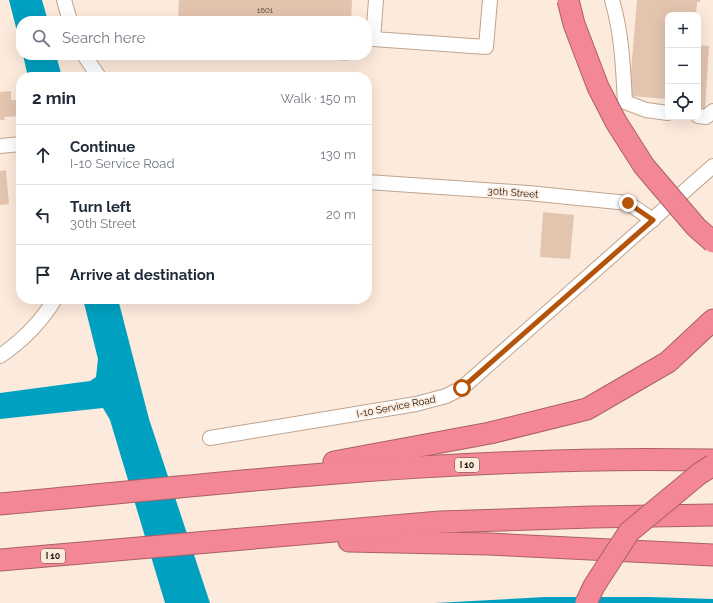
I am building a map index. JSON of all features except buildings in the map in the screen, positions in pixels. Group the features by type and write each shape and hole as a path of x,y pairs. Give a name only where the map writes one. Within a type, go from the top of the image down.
{"highway":[{"path":"568,0 574,24 598,87 616,122 644,166 696,227 713,242"},
{"path":"221,483 490,433 587,409 668,362 713,320"},
{"name":"I 10","path":"0,504 221,483 423,467 630,459 713,460"},
{"path":"586,603 594,586 629,532 699,474 713,465"},
{"name":"I 10","path":"0,560 440,522 713,515"},
{"path":"235,540 489,544 713,555"}],"street":[{"path":"64,0 69,16"},
{"path":"376,0 373,39 486,47 490,0"},
{"path":"612,0 618,22 626,102 646,110 665,113"},
{"path":"87,60 96,72"},
{"path":"701,116 706,117 713,111"},
{"path":"0,146 16,144"},
{"name":"I-10 Service Road","path":"210,438 416,404 446,396 462,388 713,166"},
{"name":"30th Street","path":"372,182 528,193 628,203 653,220"},
{"path":"0,356 31,330 51,304"}],"water":[{"path":"9,0 42,0 47,16 16,16 16,27"},
{"path":"24,60 57,60 61,72 27,72"},
{"path":"84,304 119,304 149,419 210,603 165,603 110,420 103,408 0,419 0,393 90,381 96,377 98,359"},
{"path":"545,597 650,597 713,599 713,603 435,603"}],"route":[{"path":"462,388 653,220 628,203"}]}
